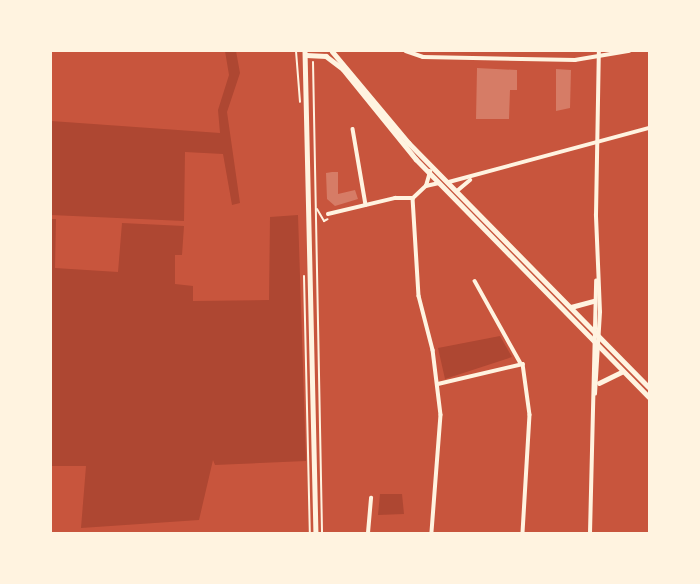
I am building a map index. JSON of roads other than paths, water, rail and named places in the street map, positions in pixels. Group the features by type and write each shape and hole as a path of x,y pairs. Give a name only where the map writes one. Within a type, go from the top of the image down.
{"main road":[{"path":"332,51 443,184"},
{"path":"316,533 305,53 326,56 343,69 430,172 593,328 649,387"},
{"path":"453,194 649,397"},
{"path":"571,307 593,301"},
{"path":"599,383 623,372"}],"street":[{"path":"406,51 423,57 598,59 629,51"},
{"path":"595,394 599,383 600,348 597,279 599,51"},
{"path":"426,186 472,179 649,128"},
{"path":"353,129 366,205"},
{"path":"328,214 413,198 426,186 430,172"},
{"path":"453,194 472,179"},
{"path":"413,198 419,296 438,384 440,444 432,533"},
{"path":"590,533 595,394 593,301 597,279"},
{"path":"475,281 527,377 530,415 523,533"},
{"path":"438,384 520,362"},
{"path":"368,533 371,498"}]}
